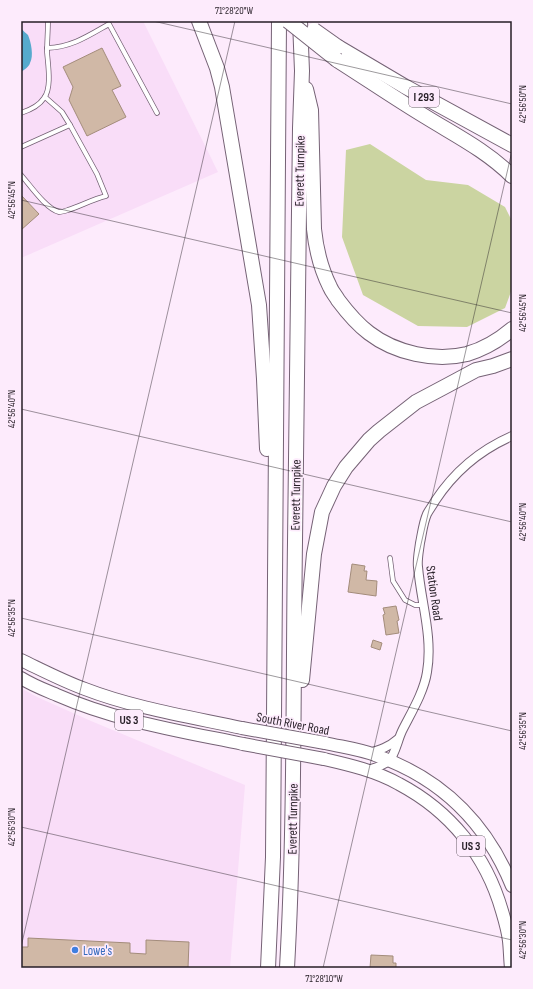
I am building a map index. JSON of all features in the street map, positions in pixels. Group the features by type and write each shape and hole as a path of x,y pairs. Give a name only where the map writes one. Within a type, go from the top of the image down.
{"highway":[{"path":"199,21 217,68 222,87 259,305 275,598"},
{"name":"Everett Turnpike","path":"268,968 273,856 279,21"},
{"path":"288,21 338,53 403,103 487,154 512,176"},
{"name":"Everett Turnpike","path":"287,968 290,910 293,770 294,548 302,71 300,21"},
{"name":"I 293","path":"300,21 338,53 404,86 512,145"},
{"path":"302,71 311,110 314,229 316,245 322,269 330,288 342,306 369,334 387,344 427,356 447,357 468,354 500,339 512,329"},
{"path":"293,770 314,554 322,512 334,486 346,467 368,440 416,402 476,370 512,359"}],"main road":[{"name":"South River Road","path":"21,660 56,677 104,696 150,708 242,728 325,743 368,753 405,767 425,778 461,808 489,841 512,886"},
{"name":"US 3","path":"21,678 47,691 108,714 167,729 356,766 398,783 417,794 449,820 475,851 485,867 499,901 505,922 509,940 511,968"}],"street":[{"name":"Station Road","path":"389,760 394,754 398,740 422,691 427,673 428,633 418,566 419,548 427,514 447,484 458,471 484,451 501,440 512,436"},
{"path":"368,753 386,748 398,740"},
{"path":"367,770 383,765 389,760"}],"lane":[{"path":"21,113 29,111 39,104 45,97 49,75 47,48 48,21"},
{"path":"47,48 66,46 83,39 108,24 157,113"},
{"path":"21,175 46,204 60,212 106,196 97,174 62,112 45,97"},
{"path":"21,147 70,125"},
{"path":"390,558 393,581 405,600 415,605 424,605"}],"shaded area":[{"path":"21,21 143,21 218,172 21,258"},
{"path":"21,688 37,697 91,721 245,785 230,968 21,968"}],"green space":[{"path":"370,144 426,180 468,185 505,207 512,221 512,289 505,308 467,327 418,326 363,295 342,237 346,150"}],"water":[{"path":"21,28 28,35 32,53 29,64 21,72"}],"building":[{"path":"102,48 121,86 112,90 126,117 87,136 69,100 73,87 63,67"},
{"path":"21,195 39,214 21,230"},
{"path":"352,564 365,566 364,571 367,571 366,580 377,581 376,596 348,592"},
{"path":"396,606 399,620 397,621 399,633 386,635 383,615 385,614 383,608"},
{"path":"373,640 382,643 380,650 371,647"},
{"name":"Lowe's","path":"28,938 130,943 130,953 146,954 146,940 189,942 188,968 21,968 21,947 28,947"},
{"path":"371,955 393,956 393,963 396,963 396,968 370,968"}],"place":[{"name":"Lowe's","path":"75,950"}]}
